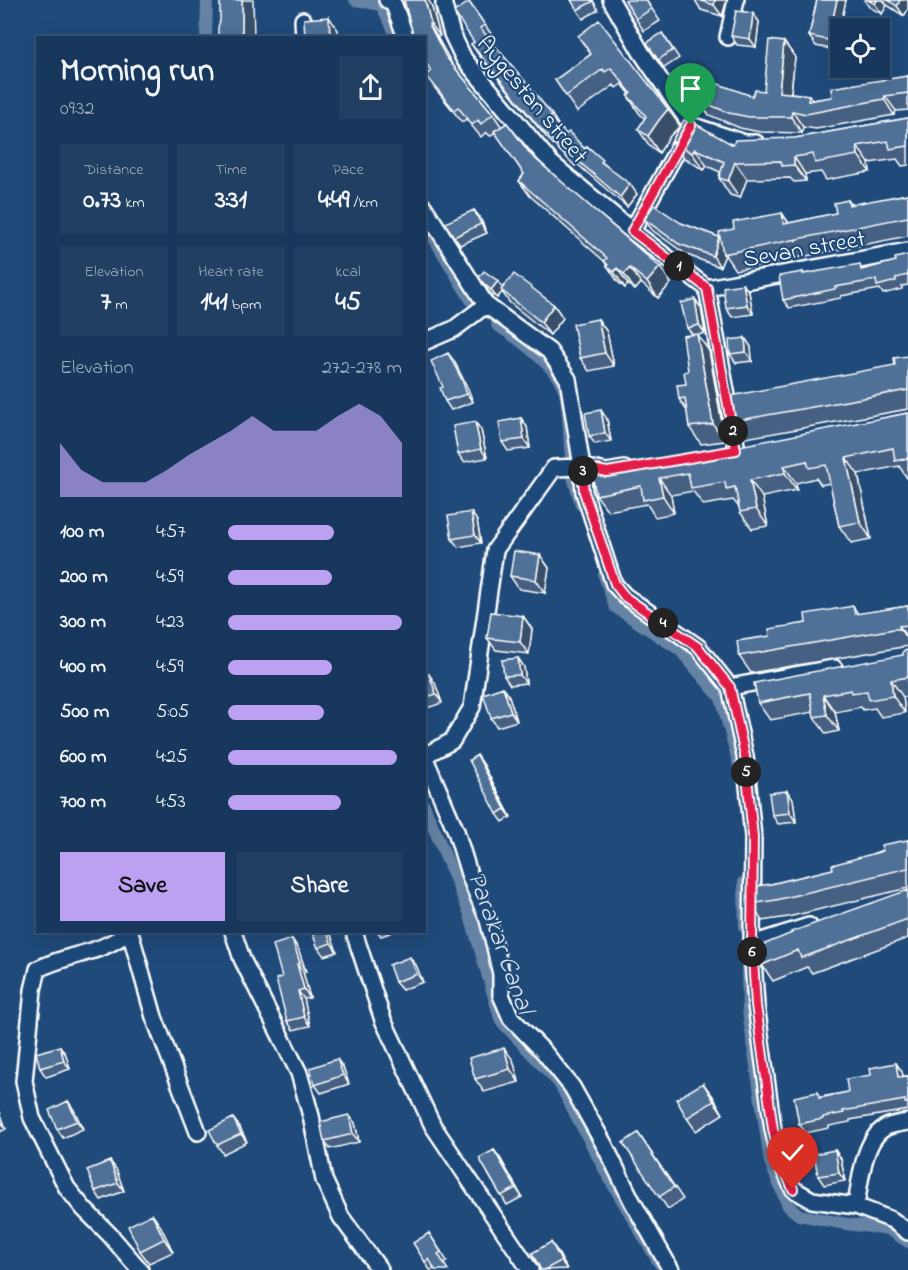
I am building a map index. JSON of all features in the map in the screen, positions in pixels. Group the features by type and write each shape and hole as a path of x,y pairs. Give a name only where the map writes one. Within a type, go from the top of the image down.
{"street":[{"path":"387,0 394,5 405,36"},
{"name":"Aygestan street","path":"444,0 452,34 464,59 551,163 632,231 707,288"},
{"path":"611,0 641,52 691,125 746,143 769,144"},
{"path":"728,37 736,0"},
{"path":"303,20 304,36"},
{"path":"632,231 691,125"},
{"path":"426,210 486,305 549,351 568,379 584,492 615,584 625,597 698,647 730,687 745,756 753,837 752,944 756,1005 773,1129 780,1160 793,1189 812,1200 856,1206 892,1220 908,1233"},
{"name":"Sevan street","path":"707,288 908,251"},
{"path":"707,288 736,450"},
{"path":"426,341 454,329 486,305"},
{"path":"426,755 452,741 472,707 495,550 554,468 582,467 607,472 642,466"},
{"path":"730,687 852,665"},
{"path":"426,758 456,831 470,877 488,920 501,974 501,995 511,1018 544,1052 572,1087 671,1270"},
{"path":"752,944 825,921"},
{"path":"128,933 99,949 52,962 38,969 33,990 24,1081 32,1118 68,1188 84,1209 140,1270"},
{"path":"129,933 154,1017 198,1132"},
{"path":"233,933 242,959 299,1073 324,1180 341,1216 380,1270"},
{"path":"354,933 383,1020 433,1125 530,1270"},
{"path":"856,1206 865,1157 871,1142 887,1126 908,1122"}],"building":[{"path":"220,0 242,0 242,36 218,36"},
{"path":"404,0 425,0 431,24 429,24 446,57 493,114 481,124 478,120 472,125 458,107 454,110 426,75 431,71 426,62 426,36 413,36"},
{"path":"571,0 591,0 592,2 577,10"},
{"path":"625,0 646,0 651,9 636,19"},
{"path":"699,0 715,0 714,5"},
{"path":"817,0 837,0 833,18 830,18 828,40 809,36"},
{"path":"888,0 900,0 897,6"},
{"path":"469,2 485,25 480,28 530,87 552,115 550,117 566,134 569,132 585,149 587,146 603,160 601,162 630,184 620,197 570,154 568,156 539,127 471,44 474,42 454,12"},
{"path":"736,11 753,13 750,39 731,36"},
{"path":"329,17 330,36 305,36 304,19"},
{"path":"599,20 668,109 648,136 638,129 646,116 628,96 631,93 611,68 605,72 603,69 566,96 555,80 591,54 578,36"},
{"path":"662,33 673,50 658,60 647,43"},
{"path":"769,40 784,42 779,92 809,95 808,101 832,97 831,88 908,76 908,93 806,114 792,111 791,117 749,117 729,113 698,100 710,81 752,96 755,90 764,91"},
{"path":"689,66 699,79 682,94 672,81"},
{"path":"908,118 908,146 890,149 888,141 857,146 858,155 815,163 813,154 794,157 794,165 782,166 781,161 735,162 728,181 719,178 724,162 695,149 692,153 672,141 684,120 694,123 733,145 735,140 795,138"},
{"path":"507,123 531,155 660,267 647,282 630,268 624,274 617,268 614,272 604,261 607,258 519,181 524,174 494,131"},
{"path":"908,194 908,217 723,254 719,232 734,229 733,222 782,213 784,224 836,213 834,203 848,200 849,205"},
{"path":"654,205 681,223 719,237 713,256 679,244 644,219"},
{"path":"474,210 481,224 454,237 445,223"},
{"path":"908,255 908,275 896,278 896,281 877,286 876,280 783,300 779,276 860,264 861,270 896,261 895,258"},
{"path":"484,271 498,281 491,290 479,277"},
{"path":"514,274 554,305 541,322 501,290"},
{"path":"743,284 747,305 726,308 723,287"},
{"path":"695,299 699,325 687,328 681,303"},
{"path":"598,319 605,353 580,358 573,324"},
{"path":"697,334 713,424 689,427 685,398 679,399 677,385 686,384 684,372 688,371 683,336"},
{"path":"745,338 746,352 730,354 729,340"},
{"path":"448,353 467,394 445,401 440,388 443,387 431,361"},
{"path":"908,356 908,390 734,421 730,396 895,365 894,358"},
{"path":"601,410 605,433 589,436 585,413"},
{"path":"908,413 908,458 895,461 893,448 846,458 860,522 839,526 826,465 809,468 807,461 784,466 785,473 750,480 756,509 740,512 735,487 726,489 725,482 691,488 688,473 659,478 663,496 643,500 641,486 596,495 592,474 725,451 724,449"},
{"path":"521,418 524,439 502,442 499,422"},
{"path":"475,422 481,449 458,454 453,426"},
{"path":"471,512 475,535 452,539 448,516"},
{"path":"514,551 540,555 536,580 510,576"},
{"path":"853,606 855,614 908,606 908,625 899,626 900,629 739,656 737,641 770,636 769,629 806,623 805,614"},
{"path":"491,612 523,616 520,642 487,638"},
{"path":"908,650 908,677 891,680 893,696 869,700 867,691 851,693 851,690 823,695 827,715 814,717 810,693 758,703 754,683 903,655 903,651"},
{"path":"518,658 520,675 504,676 502,660"},
{"path":"429,674 436,694 426,697 426,675"},
{"path":"503,687 511,712 491,718 483,694"},
{"path":"477,755 505,809 497,814 469,760"},
{"path":"787,791 790,813 772,815 769,793"},
{"path":"908,840 908,868 751,904 750,887 833,869 832,865 883,851 881,845"},
{"path":"908,890 908,919 801,958 798,950 762,965 755,948 791,932"},
{"path":"312,933 327,933 331,943 318,948"},
{"path":"292,939 300,963 297,964 304,989 298,991 304,1017 287,1021 276,979 282,977 273,945"},
{"path":"410,957 417,974 395,982 389,965"},
{"path":"60,1046 64,1061 40,1068 36,1053"},
{"path":"504,1048 510,1069 475,1079 469,1058"},
{"path":"337,1059 343,1075 315,1085 310,1068"},
{"path":"896,1063 898,1077 908,1076 908,1103 905,1103 905,1100 843,1111 844,1113 799,1124 794,1097 818,1092 819,1098 848,1092 846,1079 871,1075 870,1068"},
{"path":"703,1083 714,1101 687,1118 676,1099"},
{"path":"68,1101 77,1121 57,1129 49,1110"},
{"path":"349,1115 353,1134 324,1141 320,1122"},
{"path":"233,1118 241,1134 217,1145 209,1130"},
{"path":"638,1133 674,1187 659,1197 623,1143"},
{"path":"494,1150 516,1188 501,1196 479,1158"},
{"path":"835,1150 839,1173 818,1176 814,1154"},
{"path":"110,1161 118,1183 95,1191 87,1170"},
{"path":"152,1214 164,1239 140,1251 128,1226"},
{"path":"429,1233 441,1252 438,1254 448,1270 435,1270 429,1259 425,1262 413,1243"},
{"path":"551,1242 561,1261 541,1270 532,1253"}],"waterway":[{"name":"Parakar Canal","path":"206,36 207,0"},
{"path":"355,0 381,5 395,36"},
{"path":"426,225 474,305"},
{"path":"497,325 537,354 561,383 565,393 571,457"},
{"path":"573,477 581,505"},
{"path":"604,575 615,607 680,650 721,698 742,776"},
{"name":"Parakar Canal","path":"426,810 469,912 501,1021 559,1083 608,1176 659,1263"},
{"path":"744,882 745,928"},
{"path":"747,967 748,1011 770,1162 788,1206 799,1215 888,1229 908,1242"}],"route":[{"path":"691,125 632,231 707,288 736,450 607,472 582,467 584,492 615,584 625,597 698,647 730,687 745,756 753,837 752,944 756,1005 773,1129 780,1160 793,1189"}]}
